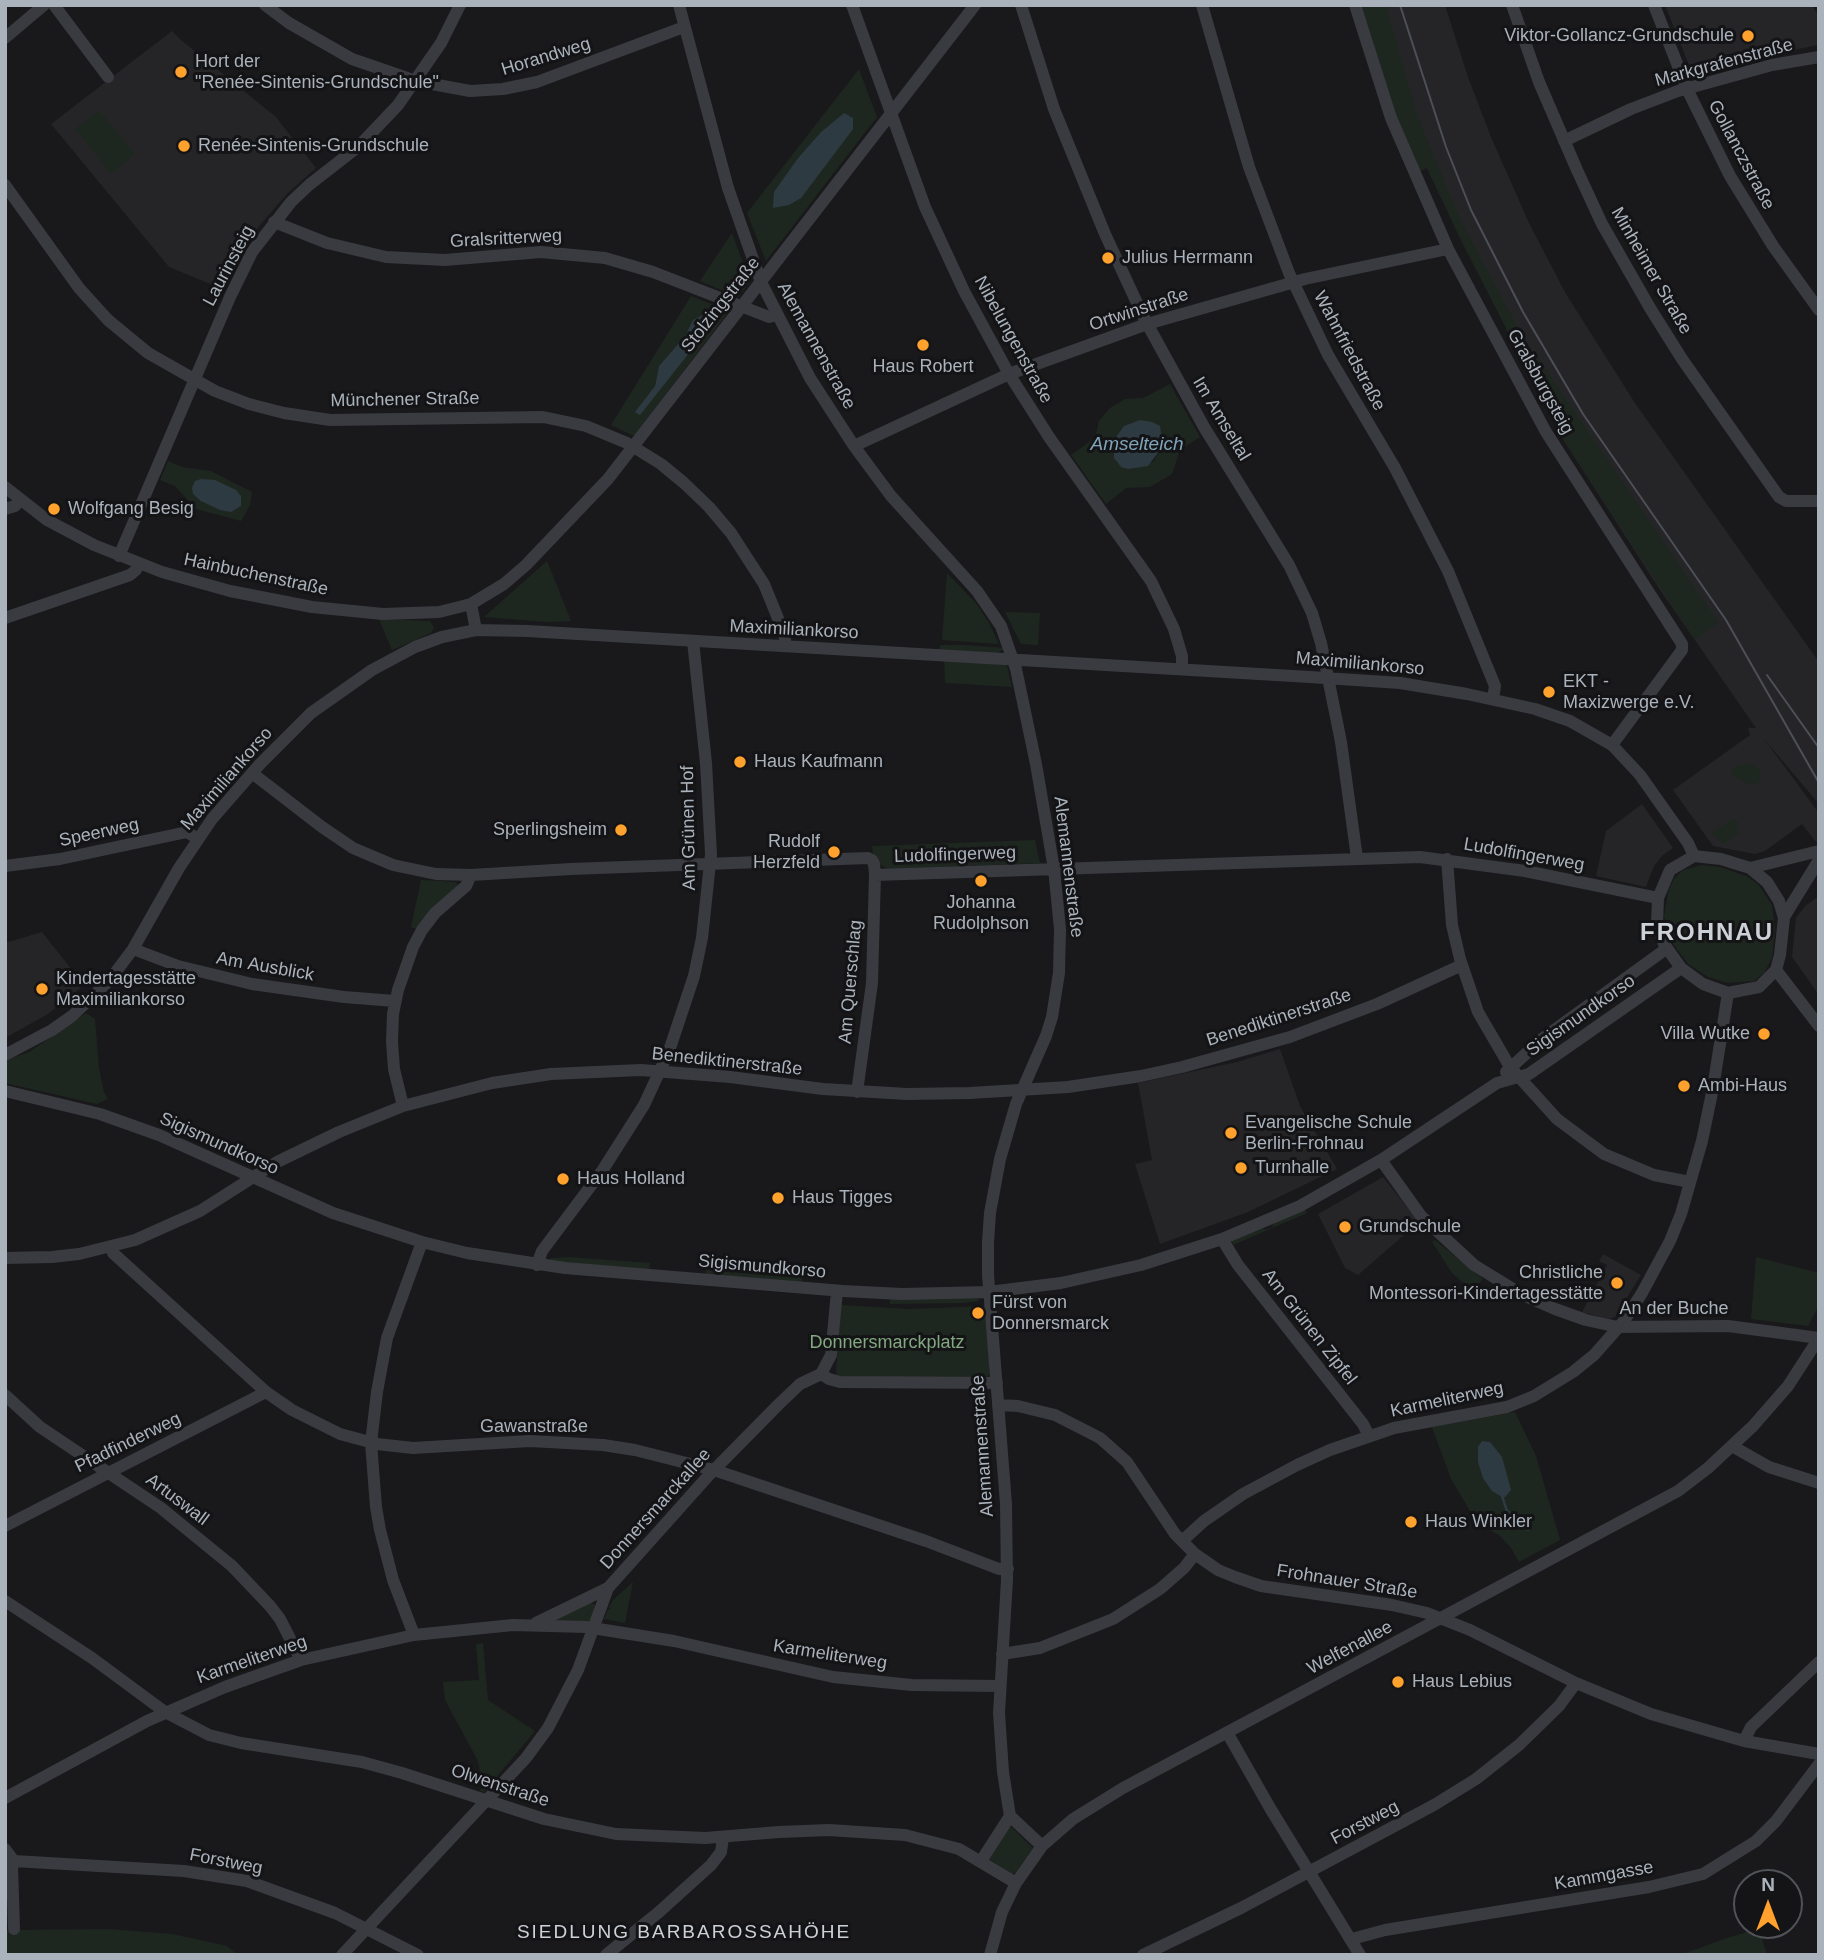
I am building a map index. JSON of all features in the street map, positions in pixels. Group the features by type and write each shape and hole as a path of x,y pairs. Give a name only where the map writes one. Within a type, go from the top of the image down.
{"street":[{"path":"5,38 44,5"},
{"path":"54,5 108,77"},
{"name":"Horandweg","path":"265,5 337,52 416,81 470,91 503,89 537,82 684,27"},
{"name":"Laurinsteig","path":"119,556 252,252 274,222 309,185 379,127 416,81 441,43 460,5"},
{"name":"Alemannenstraße","path":"679,5 728,188 761,282 776,314 810,378 854,446 891,496 985,601 1001,626 1014,660 1036,764 1054,869 1060,929 1059,973 1046,1036 1008,1127 993,1190 988,1242 989,1292 1006,1504 1007,1569 999,1686 1000,1734 1010,1816"},
{"name":"Nibelungenstraße","path":"852,5 925,207 964,291 1009,374 1064,461 1146,573 1174,629 1182,656 1182,669"},
{"name":"Stolzingstraße","path":"444,611 471,604 503,584 550,543 608,479 975,5"},
{"name":"Im Amseltal","path":"1021,5 1054,109 1104,234 1147,324 1204,427 1299,583 1312,613 1321,643 1342,750 1357,858"},
{"name":"Wahnfriedstraße","path":"1202,5 1250,167 1294,282 1328,355 1395,468 1448,571 1495,686 1493,699"},
{"name":"Gralsburgsteig","path":"1355,5 1391,118 1448,249 1546,432 1682,645 1682,650 1612,745"},
{"name":"Minheimer Straße","path":"1512,5 1539,82 1564,141 1602,224 1650,309 1682,359 1782,499 1819,501"},
{"name":"Gollanczstraße","path":"1654,5 1687,89 1742,197 1774,248 1819,310"},
{"name":"Markgrafenstraße","path":"1564,141 1631,109 1687,89 1772,65 1819,57"},
{"name":"Münchener Straße","path":"5,185 79,288 108,320 148,353 194,380 249,404 330,420 543,417 586,426 614,436 633,447 684,483 732,533 764,584 784,633 786,646"},
{"name":"Gralsritterweg","path":"274,222 327,243 386,257 453,260 555,252 605,258 653,272 769,317 776,314"},
{"name":"Ortwinstraße","path":"854,446 1009,374 1147,324 1294,282 1448,249"},
{"name":"Hainbuchenstraße","path":"5,487 47,520 119,556 184,579 271,600 372,613 444,611"},
{"path":"5,509 15,506 20,500"},
{"path":"5,618 130,575 139,564"},
{"path":"471,604 476,631"},
{"path":"442,637 444,611"},
{"name":"Maximiliankorso","path":"5,1055 52,1030 85,1006 109,981 133,949 198,839 252,773 311,713 393,658 442,637 476,631 527,631 1328,678 1400,683 1493,699 1570,721 1612,745 1640,775 1689,843 1694,856"},
{"name":"Am Grünen Hof","path":"537,1265 542,1251 624,1139 661,1071 684,1012 694,976 702,939 710,864 706,763 693,641"},
{"name":"Ludolfingerweg","path":"252,773 329,833 365,854 412,870 436,874 471,875 868,858 874,864 875,875 1420,857 1546,874 1658,898"},
{"name":"Speerweg","path":"5,866 60,859 187,832 198,839"},
{"path":"1750,868 1819,851"},
{"path":"1694,856 1721,859 1750,868 1771,888 1779,901 1784,918 1783,939 1776,970 1759,987 1728,993 1703,984 1681,968 1666,948 1657,925 1658,898 1670,870 1694,856"},
{"path":"1447,859 1452,925 1462,965 1478,1012 1510,1067 1556,1119 1604,1154 1654,1175 1690,1182"},
{"path":"1784,918 1819,860"},
{"path":"403,1106 392,1050 395,1001 405,966 422,930 435,913 466,886 471,875"},
{"name":"Am Querschlag","path":"857,1091 872,983 875,875"},
{"name":"Sigismundkorso","path":"5,1091 100,1114 171,1139 333,1213 422,1242 537,1265 837,1291 902,1294 989,1292 1042,1286 1112,1273 1222,1239 1300,1206 1381,1160 1497,1083 1510,1067 1543,1038 1666,948"},
{"name":"Am Ausblick","path":"133,949 178,966 252,984 332,996 395,1001"},
{"name":"Benediktinerstraße","path":"5,1258 52,1257 112,1247 135,1240 181,1220 322,1139 403,1106 476,1086 551,1074 590,1071 661,1071 857,1091 958,1093 1094,1084 1222,1057 1290,1037 1377,1004 1462,965"},
{"name":"Sigismundkorso","path":"1497,1083 1519,1078 1552,1058 1681,968"},
{"path":"1776,970 1819,1026"},
{"name":"Karmeliterweg","path":"1182,1541 1204,1521 1242,1494 1297,1465 1369,1436 1428,1420 1507,1407 1573,1372 1594,1355 1643,1293 1670,1241 1690,1182 1713,1088 1728,993"},
{"name":"An der Buche","path":"1381,1160 1421,1216 1474,1265 1534,1300 1586,1320 1618,1327 1728,1326 1819,1338"},
{"name":"Am Grünen Zipfel","path":"1222,1239 1238,1265 1363,1424 1369,1436"},
{"path":"414,1635 393,1580 380,1530 372,1443 377,1392 387,1338 422,1242"},
{"name":"Gawanstraße","path":"112,1247 113,1253 266,1392 340,1434 392,1447 432,1448 530,1441 591,1444 674,1458 903,1533 999,1569 1007,1569"},
{"path":"837,1291 831,1355 821,1374 829,1380 997,1383"},
{"name":"Welfenallee","path":"990,1955 1002,1912 1016,1883 1042,1846 1087,1809 1678,1491 1708,1468 1758,1421 1788,1386 1819,1338"},
{"name":"Donnersmarckallee","path":"342,1955 526,1758 556,1716 578,1670 608,1588 714,1470 800,1384 821,1374"},
{"name":"Pfadfinderweg","path":"5,1526 266,1392"},
{"name":"Artuswall","path":"5,1395 40,1427 161,1508 253,1586 280,1619 301,1660"},
{"name":"Frohnauer Straße","path":"998,1405 1018,1406 1055,1415 1100,1438 1127,1462 1165,1521 1182,1541 1218,1570 1261,1586 1392,1605 1442,1618 1576,1683 1650,1714 1744,1741 1819,1754"},
{"path":"1732,1446 1769,1467 1819,1483"},
{"path":"1002,1654 1040,1648 1113,1619 1160,1588 1195,1554"},
{"name":"Karmeliterweg","path":"532,1624 608,1588"},
{"name":"Olwenstraße","path":"5,1601 92,1657 165,1712 209,1735 241,1744 362,1762 558,1823 616,1834 723,1838 804,1830 888,1833 947,1844 1016,1883"},
{"name":"Karmeliterweg","path":"5,1798 165,1712 225,1687 301,1660 414,1635 532,1624 593,1628 655,1637 833,1677 912,1685 999,1686"},
{"path":"1744,1741 1751,1727 1819,1662"},
{"name":"Forstweg","path":"1143,1955 1309,1872 1434,1805 1476,1779 1527,1737 1559,1706 1576,1683"},
{"path":"1228,1734 1360,1955"},
{"name":"Kammgasse","path":"1352,1939 1385,1930 1649,1887 1706,1873 1756,1841 1776,1821 1819,1764"},
{"path":"981,1861 1010,1816 1042,1846"},
{"path":"606,1955 711,1865 721,1852 723,1838"},
{"path":"5,1849 14,1861 14,1929"},
{"name":"Forstweg","path":"14,1861 184,1871 247,1881 368,1927 418,1955"}],"shaded area":[{"path":"1370,5 1445,5 1491,137 1529,223 1566,294 1635,403 1819,662 1819,804 1764,739 1819,813 1819,840 1816,842 1802,824 1765,851 1755,854 1713,846 1673,790 1750,735 1748,728 1756,728 1658,587 1564,441 1427,168"},
{"name":"Viktor-Gollancz-Grundschule","path":"1665,5 1812,5 1819,17 1819,45 1756,57 1693,75"},
{"name":"Renée-Sintenis-Grundschule","path":"172,31 276,117 316,168 287,194 260,225 238,258 223,289 169,267 51,124"},
{"path":"1642,804 1673,848 1654,866 1646,887 1596,876 1606,831"},
{"path":"1819,896 1819,995 1792,957 1796,918 1805,906"},
{"name":"Kindertagesstätte Maximiliankorso","path":"42,932 84,985 48,1014 5,1038 5,943"},
{"name":"Evangelische Schule Berlin-Frohnau","path":"1280,1049 1300,1106 1337,1169 1248,1212 1160,1244 1135,1164 1152,1160 1138,1083 1237,1062"},
{"path":"1383,1177 1419,1222 1358,1275 1345,1268 1318,1214"},
{"name":"Christliche Montessori-Kindertagesstätte","path":"1603,1254 1641,1275 1615,1317 1608,1319 1582,1312 1607,1265 1599,1261"}],"green space":[{"path":"1357,5 1386,5 1417,115 1460,219 1521,333 1719,623 1695,640 1564,441 1427,168 1417,172 1395,117"},
{"path":"859,69 877,117 766,261 747,213","holes":["844,113 774,208 775,192 798,158 821,132"]},
{"path":"99,110 135,154 111,174 75,129"},
{"path":"732,233 750,282 738,297 700,281"},
{"path":"691,296 729,311 634,436 611,425","holes":["693,320 689,353 636,412 655,386 659,366 685,336"]},
{"path":"1170,384 1200,437 1180,450 1172,474 1150,487 1126,488 1106,504 1071,455 1095,438 1099,421 1110,408 1125,399 1143,398","holes":["1134,422 1161,449 1153,462 1128,469 1117,463 1113,447 1120,431"]},
{"path":"168,461 182,467 211,471 252,492 250,505 241,521 196,509 175,486 160,480"},
{"path":"547,561 571,621 546,622 484,617"},
{"path":"947,573 976,603 999,644 942,640"},
{"path":"1005,612 1040,613 1038,645 1021,644"},
{"path":"379,619 430,621 434,628 431,633 392,650"},
{"path":"940,645 1005,648 998,653 939,650"},
{"path":"944,659 1005,665 1012,687 945,683"},
{"path":"1752,764 1761,773 1760,781 1756,784 1748,784 1731,774 1732,769 1737,766"},
{"path":"1734,818 1739,824 1739,833 1723,844 1711,833"},
{"path":"1035,840 1040,863 888,869 881,865 873,854 872,846"},
{"path":"1702,865 1720,867 1746,876 1758,884 1772,905 1775,929 1772,958 1765,972 1754,981 1728,983 1708,977 1688,964 1671,941 1664,916 1669,889 1683,870"},
{"path":"421,880 456,882 458,885 416,929 411,927"},
{"path":"86,1013 95,1019 99,1068 108,1099 97,1104 5,1083 5,1061 29,1052"},
{"path":"1304,1208 1307,1213 1233,1245 1232,1241 1263,1228 1265,1230 1273,1227 1272,1224"},
{"path":"1435,1240 1483,1279 1473,1291 1452,1273 1432,1242"},
{"path":"1756,1257 1819,1273 1819,1305 1808,1326 1751,1319"},
{"path":"551,1258 650,1263 649,1270 551,1261"},
{"path":"706,1269 803,1277 801,1282 706,1274"},
{"path":"978,1297 979,1301 964,1303 890,1304 890,1299"},
{"name":"Donnersmarckplatz","path":"841,1305 909,1309 985,1306 990,1373 987,1377 842,1378 836,1371"},
{"path":"1515,1412 1536,1456 1560,1540 1519,1562 1500,1536 1476,1521 1451,1479 1432,1427"},
{"path":"633,1582 625,1623 604,1619 608,1609 611,1610 609,1607 613,1600"},
{"path":"589,1601 597,1606 587,1623 557,1622 556,1619"},
{"path":"483,1643 488,1700 535,1731 484,1792 478,1790 483,1789 478,1761 445,1700 443,1682 479,1680 476,1644"},
{"path":"1010,1826 1033,1848 1012,1874 989,1859"},
{"path":"108,1929 172,1934 227,1946 238,1955 5,1955 5,1930"},
{"path":"1730,1937 1762,1939 1767,1955 1680,1955"}],"water":[{"path":"844,113 853,118 853,129 801,198 789,205 773,208 774,192 798,158 821,132"},
{"path":"705,314 707,325 701,337 692,342 689,353 640,415 635,412 655,386 659,366 685,336 693,320"},
{"name":"Amselteich","path":"1140,420 1160,426 1161,449 1148,466 1128,469 1121,467 1114,458 1114,440 1124,426"},
{"path":"215,480 236,490 241,496 241,506 231,512 201,501 193,494 192,488 195,481"},
{"path":"1482,1441 1490,1442 1502,1457 1511,1490 1504,1498 1492,1491 1483,1478 1478,1462 1478,1447"}],"waterway":[{"path":"1502,1496 1507,1511 1522,1519 1528,1530"}],"tram line":[{"path":"1400,5 1446,147 1471,210 1523,312 1583,414 1726,620 1819,783"},
{"path":"1767,675 1819,748"}],"place":[{"name":"Viktor-Gollancz-Grundschule","path":"1748,36"},
{"name":"Hort der \"Renée-Sintenis-Grundschule\"","path":"181,72"},
{"name":"Renée-Sintenis-Grundschule","path":"184,146"},
{"name":"Julius Herrmann","path":"1108,258"},
{"name":"Haus Robert","path":"923,345"},
{"name":"Wolfgang Besig","path":"54,509"},
{"name":"EKT - Maxizwerge e.V.","path":"1549,692"},
{"name":"Haus Kaufmann","path":"740,762"},
{"name":"Sperlingsheim","path":"621,830"},
{"name":"Rudolf Herzfeld","path":"834,852"},
{"name":"Johanna Rudolphson","path":"981,881"},
{"name":"Kindertagesstätte Maximiliankorso","path":"42,989"},
{"name":"Villa Wutke","path":"1764,1034"},
{"name":"Ambi-Haus","path":"1684,1086"},
{"name":"Evangelische Schule Berlin-Frohnau","path":"1231,1133"},
{"name":"Turnhalle","path":"1241,1168"},
{"name":"Haus Holland","path":"563,1179"},
{"name":"Haus Tigges","path":"778,1198"},
{"name":"Grundschule","path":"1345,1227"},
{"name":"Christliche Montessori-Kindertagesstätte","path":"1617,1283"},
{"name":"Fürst von Donnersmarck","path":"978,1313"},
{"name":"Haus Winkler","path":"1411,1522"},
{"name":"Haus Lebius","path":"1398,1682"}],"district":[{"name":"FROHNAU","path":"1707,933"},
{"name":"SIEDLUNG BARBAROSSAHÖHE","path":"684,1933"}]}
